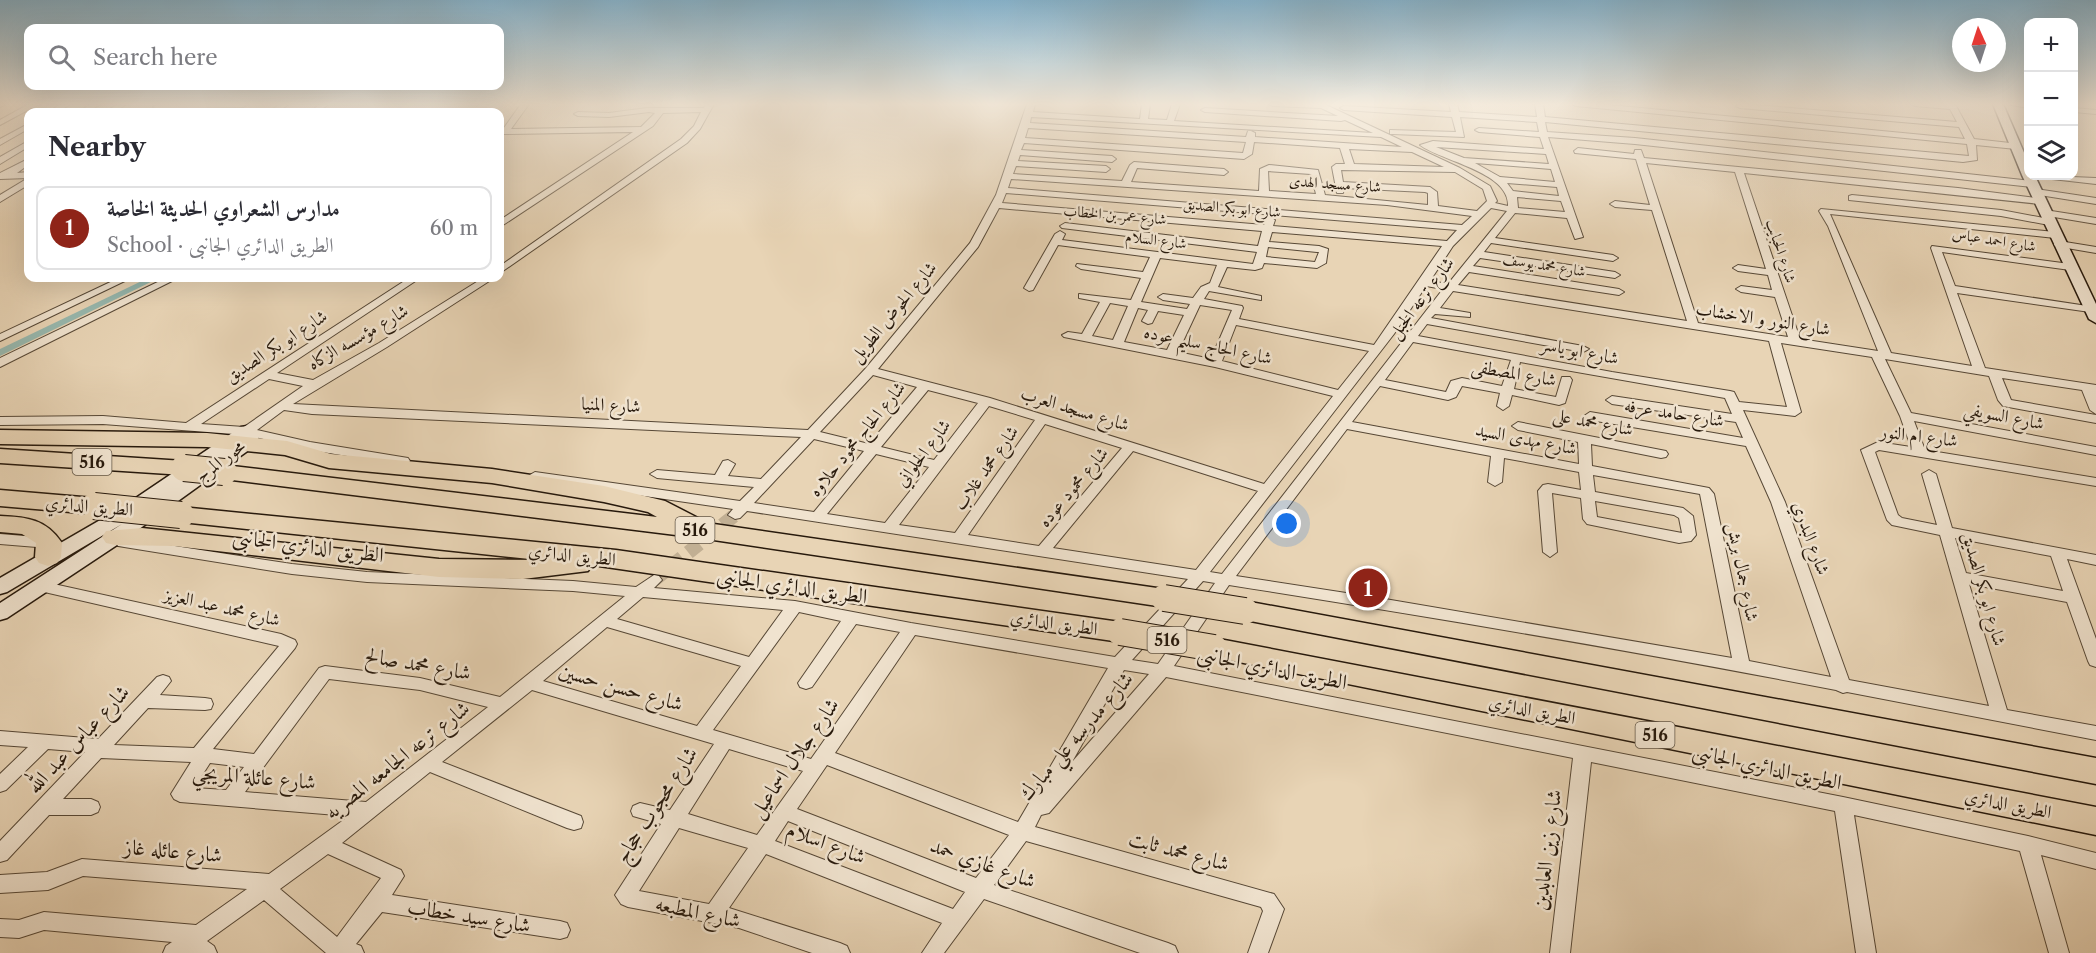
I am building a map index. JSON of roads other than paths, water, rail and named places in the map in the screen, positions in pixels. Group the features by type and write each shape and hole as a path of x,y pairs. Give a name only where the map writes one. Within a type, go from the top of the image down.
{"highway":[{"path":"0,437 241,438 287,448 329,461 492,476 604,494 656,506 700,530"},
{"name":"516","path":"0,456 224,472 700,530 1164,598 1245,611 2096,771"},
{"name":"الطريق الدائري","path":"0,498 616,559 1120,632 1214,648 2096,821"},
{"path":"0,524 30,527 46,536 49,550"},
{"path":"113,539 142,536 174,538 249,548 467,569 552,569 616,559"}],"street":[{"path":"0,161 21,148"},
{"path":"504,221 612,148"},
{"path":"504,267 674,148"},
{"name":"شارع الحوض الطويل","path":"740,511 870,371 974,245 1002,190 1017,148"},
{"path":"1137,148 1228,155 1247,155 1248,148"},
{"path":"1345,148 1350,167"},
{"path":"1376,148 1382,168"},
{"path":"1422,148 1457,165 1499,180 1560,185"},
{"path":"1514,148 1548,149"},
{"path":"1543,148 1548,149"},
{"path":"1637,148 1694,327"},
{"path":"1699,148 2035,190 2096,201"},
{"path":"1736,148 1737,153"},
{"path":"1862,148 1970,159 1975,156 1973,148"},
{"path":"2017,148 2057,240 2094,316"},
{"path":"1548,149 1578,237"},
{"path":"1578,151 1738,169 2035,190 2096,221"},
{"path":"12,154 24,154"},
{"path":"1220,191 1228,155"},
{"path":"1014,158 1112,159"},
{"path":"1014,158 1106,169"},
{"path":"2,176 24,164"},
{"path":"1125,184 1131,166 1135,165 1224,172"},
{"path":"1457,165 1487,188 1492,197 1491,205 1513,210 1570,215"},
{"path":"1342,200 1336,167 1457,165 1554,167"},
{"path":"1264,194 1264,169 1269,168 1301,183 1316,172 1321,198"},
{"name":"شارع الحبايب","path":"1738,169 1795,342"},
{"path":"2,176 24,175"},
{"name":"شارع مسجد الهدى","path":"1007,176 1276,195 1301,183 1321,198 1433,207 1480,214"},
{"path":"2078,179 2096,181"},
{"path":"1499,180 1513,194 1515,202 1513,210"},
{"path":"0,199 24,184"},
{"path":"1339,185 1427,189 1432,192 1433,207"},
{"name":"شارع ابو بكر الصديق","path":"1002,190 1463,228"},
{"path":"1852,198 2009,214 2035,190"},
{"path":"1513,194 1565,199"},
{"path":"1259,255 1276,195"},
{"path":"1615,204 1656,208"},
{"name":"شارع عمر بن الخطاب","path":"995,205 1449,244"},
{"name":"شارع ترعه الجبل","path":"1200,575 1377,349 1449,244 1463,228 1491,205"},
{"name":"شارع ترعه الجبل","path":"1225,580 1379,382 1424,320 1513,210"},
{"path":"1919,452 1824,211 2057,240 2096,250"},
{"path":"1029,288 1073,212"},
{"path":"1065,226 1318,264 1324,251 1319,249 1259,255"},
{"path":"1488,240 1613,258"},
{"name":"شارع السلام","path":"1056,242 1223,264 1259,255"},
{"name":"شارع احمد عباس","path":"1980,371 1938,247 2070,267"},
{"path":"1476,254 1615,275"},
{"path":"1117,345 1156,255"},
{"path":"1171,355 1195,305 1208,288 1214,285 1223,264"},
{"path":"1081,266 1147,276"},
{"name":"شارع محمد يوسف","path":"1465,268 1619,292"},
{"path":"1738,268 1773,273"},
{"path":"0,338 118,282"},
{"path":"0,363 165,282"},
{"name":"شارع ابو بكر الصديق","path":"189,426 409,282"},
{"name":"شارع مؤسسه الزكاه","path":"241,438 280,406 314,384 383,345 483,282"},
{"name":"شارع النور و الاخشاب","path":"1424,283 2091,389"},
{"path":"1208,288 1257,298"},
{"path":"1741,289 1780,294"},
{"path":"1952,289 2094,316"},
{"path":"1083,296 1155,307 1195,305 1238,307 1215,363"},
{"path":"1163,297 1195,305"},
{"path":"1085,339 1106,300"},
{"path":"1148,321 1155,307"},
{"path":"1433,310 1466,315"},
{"path":"1424,320 1583,349"},
{"path":"1233,321 1377,349"},
{"name":"شارع الحاج سليم عوده","path":"1068,335 1215,363 1340,394"},
{"name":"شارع ابو ياسر","path":"1412,338 1612,376 1727,393 1739,412"},
{"path":"1612,400 1739,412 1795,412 1774,339"},
{"path":"1503,406 1515,363"},
{"name":"شارع مسجد العرب","path":"870,371 986,400 1268,489"},
{"path":"1994,373 2007,403 2096,419"},
{"path":"267,375 314,384"},
{"path":"1612,376 1612,421"},
{"name":"شارع المصطفى","path":"1379,382 1445,396 1452,394 1455,384 1459,382 1560,401 1566,380"},
{"name":"شارع الحاج محمود حلاوه","path":"817,517 925,385"},
{"path":"2091,389 2096,410"},
{"name":"شارع الحلواني","path":"889,528 986,400"},
{"name":"شارع المنيا","path":"280,406 312,410 811,434 937,465"},
{"name":"شارع البدري","path":"1739,412 1786,523 1843,687"},
{"name":"شارع حامد عرفه","path":"1590,416 1751,443"},
{"name":"شارع السويفي","path":"1906,416 2096,451"},
{"name":"شارع محمد غلاب","path":"958,539 1043,418"},
{"path":"0,421 103,420 189,426 241,438 310,446 385,459 559,479 740,511 817,517 1385,604 1742,666 1843,687 2096,733"},
{"name":"شارع مهدى السيد","path":"1346,425 1700,490"},
{"name":"شارع محمد على","path":"1518,426 1661,454"},
{"name":"محور المرج","path":"0,613 113,539 241,438"},
{"name":"محور المرج","path":"0,587 49,550 117,519 241,438"},
{"path":"1550,552 1545,489 1588,495 1682,512 1686,516 1689,536 1679,538 1599,524 1590,519 1588,495 1585,468 1584,439"},
{"name":"شارع محمود عوده","path":"1043,551 1130,446"},
{"name":"شارع ام النور","path":"1948,532 1893,520 1868,450 1878,446 2096,482"},
{"path":"1495,482 1498,452"},
{"path":"681,463 664,475 765,484"},
{"path":"719,480 728,465"},
{"name":"شارع ابو بكر الصديق","path":"1929,474 1948,532 2000,715"},
{"name":"شارع جمال بريش","path":"1700,490 1707,494 1742,666"},
{"path":"1948,532 2096,560"},
{"path":"0,538 49,550"},
{"name":"الطريق الدائري الجانبى","path":"113,539 292,569 367,577 648,585 795,606 911,629 1120,662 1583,752 2028,844 2096,861"},
{"path":"2057,552 2096,661"},
{"name":"شارع مدرسه علي مبارك","path":"1022,832 1120,662 1200,575"},
{"path":"1961,577 2073,598"},
{"name":"شارع مدرسه علي مبارك","path":"932,953 1022,832 1163,670 1225,580"},
{"name":"شارع ترعه الجامعه المصريه","path":"173,953 199,943 269,886 326,845 648,585"},
{"name":"شارع محمد عبد العزيز","path":"40,586 281,640 289,644 201,755"},
{"path":"701,733 795,606"},
{"path":"806,683 854,616"},
{"path":"606,621 753,664"},
{"name":"شارع جلال اسماعيل","path":"714,913 911,629"},
{"name":"شارع محمد صالح","path":"257,761 325,672 420,684 503,704"},
{"name":"شارع عباس عبد الله","path":"0,854 163,681"},
{"name":"شارع حسن حسين","path":"529,683 725,741 819,761 1022,832"},
{"path":"144,701 205,705"},
{"path":"0,738 257,761 231,797"},
{"path":"0,785 45,741"},
{"name":"شارع محجوب حجاج","path":"625,895 725,741"},
{"name":"شارع زين العابدين","path":"1560,953 1583,752"},
{"name":"شارع عائلة المريجي","path":"201,755 180,794 370,810"},
{"path":"428,764 574,822"},
{"path":"1843,805 1866,953"},
{"path":"45,807 91,807"},
{"name":"شارع اسلام","path":"640,811 674,818 762,844 957,920"},
{"name":"شارع غازي حمد","path":"785,812 980,889 1168,953"},
{"name":"شارع محمد ثابت","path":"1022,832 1267,900 1274,909 1258,953"},
{"path":"2028,844 2059,953"},
{"path":"269,886 344,952 394,876 326,845"},
{"name":"شارع عائله غاز","path":"0,884 48,881 82,867 269,886"},
{"name":"شارع المطبعه","path":"625,895 633,899 714,913 840,953"},
{"name":"شارع سيد خطاب","path":"377,902 560,930"},
{"path":"0,928 20,929 44,921 199,943"}],"waterway":[{"path":"0,353 146,282"}],"tunnel":[{"path":"654,580 735,515"}],"place":[{"name":"مدارس الشعراوي الحديثة الخاصة","path":"1368,588"}]}
